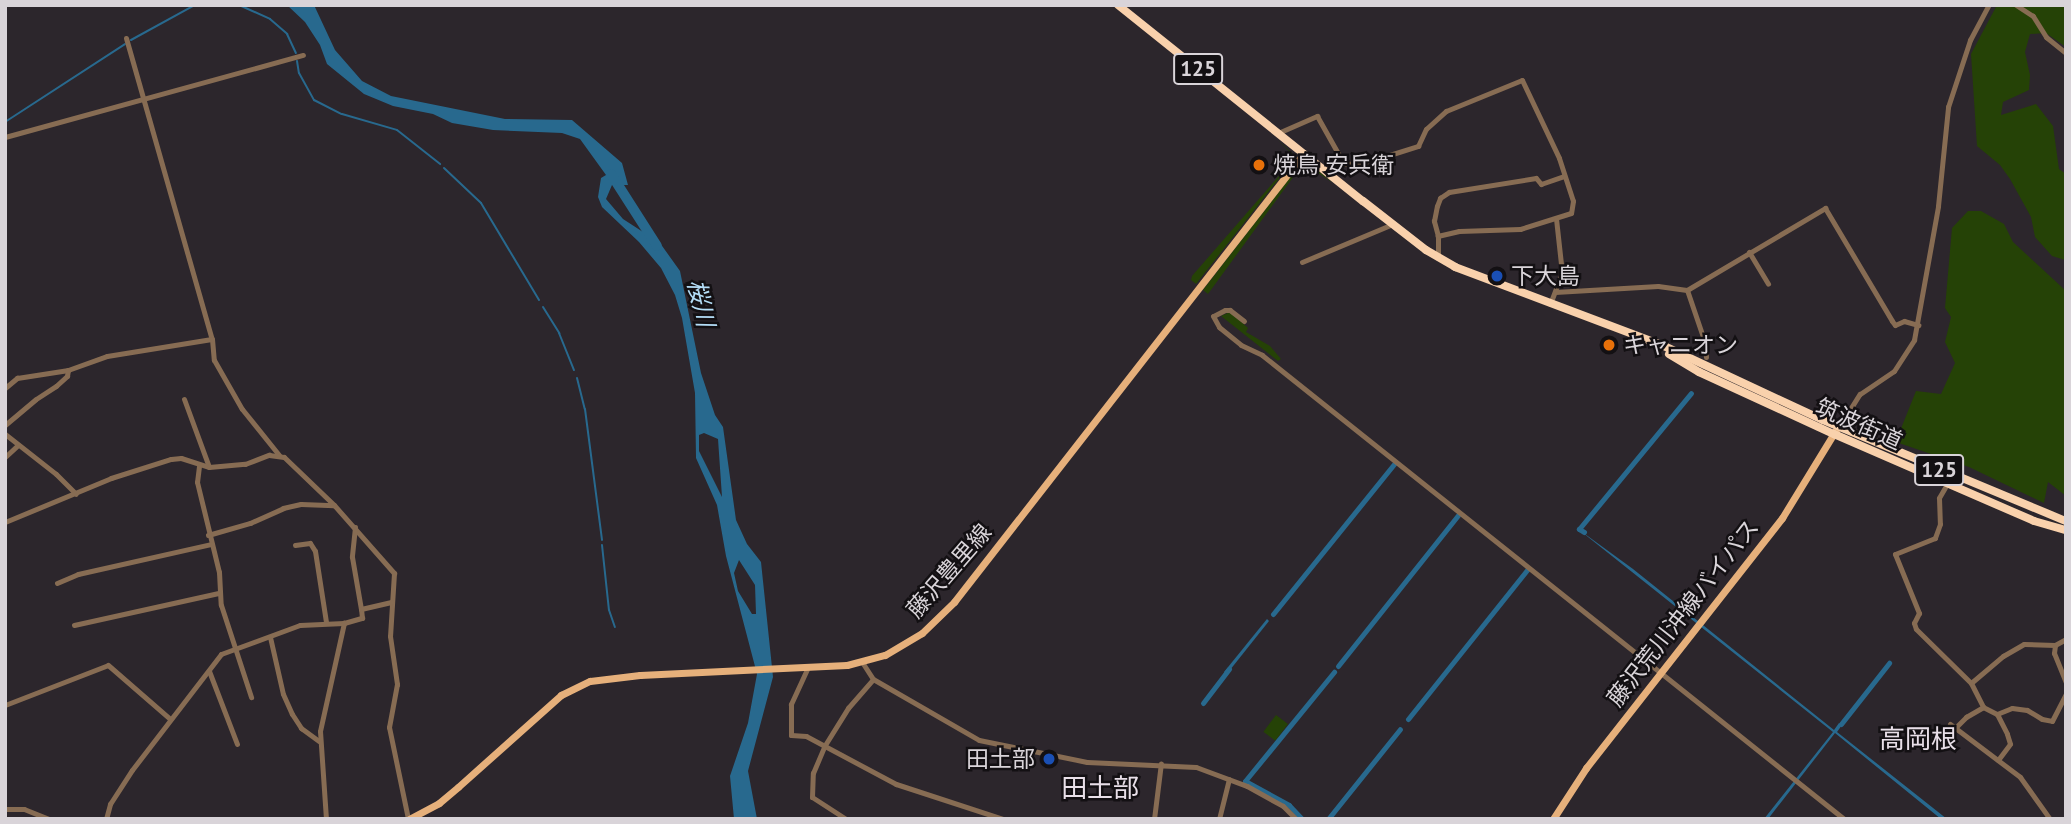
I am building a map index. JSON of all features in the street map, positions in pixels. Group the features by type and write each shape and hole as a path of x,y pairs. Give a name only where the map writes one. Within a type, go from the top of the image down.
{"highway":[{"name":"筑波街道","path":"1118,5 1438,258 1472,275 1642,339 1947,484 2035,521 2066,530"},
{"name":"筑波街道","path":"1836,430 2066,521"}],"main road":[{"name":"藤沢豊里線","path":"409,819 439,803 561,695 598,679 862,663 905,645 940,618 1304,153"},
{"name":"藤沢荒川沖線バイパス","path":"1553,819 1586,768 1782,518 1836,430"}],"street":[{"path":"1836,430 1860,394 1894,371 1905,358 1918,325 1938,206 1948,107 1967,47 1989,5"},
{"path":"2016,5 2032,16 2041,32 2066,53"},
{"path":"126,38 212,338 214,360 229,388 279,454 334,505 394,573 390,636 397,684 389,735 409,819"},
{"path":"5,137 303,55"},
{"path":"1278,133 1317,116 1344,164 1364,163 1418,146 1426,129 1446,111 1522,80 1551,139 1573,208 1571,213 1520,229 1459,231 1438,236"},
{"path":"1438,258 1438,236 1434,221 1440,198 1450,192 1536,178 1541,184 1564,176"},
{"path":"1555,292 1658,286 1687,290 1825,208 1892,321 1895,324 1904,321 1918,325"},
{"path":"1550,304 1562,273 1556,219"},
{"path":"1302,262 1393,224"},
{"path":"1749,252 1769,284"},
{"path":"1687,290 1705,343 1706,357"},
{"path":"1244,321 1230,310 1213,316 1219,327 1241,345 1262,355 1844,819"},
{"path":"5,388 17,379 68,370 107,356 212,338"},
{"path":"5,425 68,376 68,370"},
{"path":"184,399 209,467"},
{"path":"5,434 56,474 76,494"},
{"path":"5,457 17,446"},
{"path":"5,522 111,478 171,459 181,458 199,466 209,467 245,464 279,454"},
{"path":"199,466 197,482 219,572 218,593 251,697"},
{"path":"1947,484 1938,502 1940,524 1936,538 1895,554 1919,613 1914,623 1916,629 1971,683 1983,707 1997,714 2010,744 1998,760"},
{"path":"208,535 250,523 283,508 301,504 334,505"},
{"path":"106,819 117,792 169,718 221,654 300,625 344,623 362,618 352,557 355,527"},
{"path":"295,545 310,543 316,551 326,622"},
{"path":"57,583 78,574 211,544"},
{"path":"74,625 218,593"},
{"path":"361,609 391,602"},
{"path":"326,819 319,741 344,623"},
{"path":"270,637 283,694 292,714 301,728 319,741"},
{"path":"1971,683 2003,656 2024,644 2055,645 2066,639"},
{"path":"2055,645 2054,653 2066,683"},
{"path":"862,663 873,679 964,733 997,745 1087,762 1161,763 1196,767 1229,779 1283,806 1296,819"},
{"path":"5,705 108,665 169,718"},
{"path":"806,667 791,704 791,735 806,736 896,784 1003,819"},
{"path":"209,671 237,744"},
{"path":"846,819 812,797 813,773 825,745 848,708 873,679"},
{"path":"1997,714 2011,708 2027,710 2042,719 2052,721 2066,694"},
{"path":"1983,707 1952,726 2020,777 2050,819"},
{"path":"1154,819 1161,763"},
{"path":"1219,819 1229,779"},
{"path":"5,809 24,809 49,819"}],"green space":[{"path":"1997,5 2066,5 2066,47 2046,33 2030,34 2025,52 2030,75 2029,90 2003,102 2001,115 2036,104 2053,126 2059,169 2066,174 2066,263 2065,260 2052,256 2035,237 2031,217 2010,179 2000,165 1977,146 1971,54"},
{"path":"1278,140 1292,153 1292,162 1196,284 1191,280 1192,276 1291,162 1291,153"},
{"path":"1311,165 1333,183 1308,166 1299,169 1208,294 1203,290 1299,166"},
{"path":"1968,211 1981,211 2004,224 2013,242 2066,291 2066,496 2048,482 2044,503 1969,467 1893,441 1871,427 1884,431 1900,431 1916,391 1941,394 1955,363 1945,342 1951,317 1945,308 1952,228"},
{"path":"1230,312 1248,328 1246,332 1270,346 1281,359 1278,361 1221,316"},
{"path":"1276,715 1288,724 1275,741 1263,732"}],"water":[{"path":"287,5 314,5 335,50 362,81 391,96 505,119 572,120 622,163 628,185 612,185 606,199 623,219 660,243 680,271 701,373 715,415 723,427 736,520 747,544 761,562 773,677 748,771 757,819 734,819 730,776 748,723 757,674 726,556 717,505 696,458 695,393 682,318 675,295 661,268 639,242 602,207 598,197 601,178 606,175 580,139 562,133 493,130 452,123 433,114 393,106 364,94 327,64 320,45 305,22","holes":["704,433 718,439 722,497 699,451 699,435","739,560 755,585 756,614 752,614 738,591 734,573"]},
{"path":"1578,529 1633,569 1834,730 1839,723 1842,725 1837,732 1947,819 1941,819 1835,733 1768,819 1764,819 1833,732"},
{"path":"1267,619 1269,621 1226,675 1224,672"}],"waterway":[{"path":"131,40 195,5"},
{"path":"239,5 270,19 287,34 296,53"},
{"path":"5,122 125,44"},
{"path":"297,61 299,73 314,100 342,114 397,130 440,164"},
{"path":"444,168 481,203 539,300"},
{"name":"桜川","path":"611,174 657,246"},
{"path":"543,307 559,333 574,370"},
{"path":"577,378 585,409 602,540"},
{"path":"1584,532 1579,529 1691,393"},
{"path":"1273,614 1394,464"},
{"path":"1338,666 1458,515"},
{"path":"602,545 609,610 615,627"},
{"path":"1408,719 1527,570"},
{"path":"1841,724 1889,663"},
{"path":"1203,703 1229,669"},
{"path":"1302,819 1289,805 1245,781 1334,672"},
{"path":"1328,819 1400,729"}],"place":[{"name":"焼鳥 安兵衛","path":"1259,165"},
{"name":"下大島","path":"1497,276"},
{"name":"キャニオン","path":"1609,345"},
{"name":"田土部","path":"1049,759"}],"district":[{"name":"高岡根","path":"1918,739"},
{"name":"田土部","path":"1100,788"}]}
